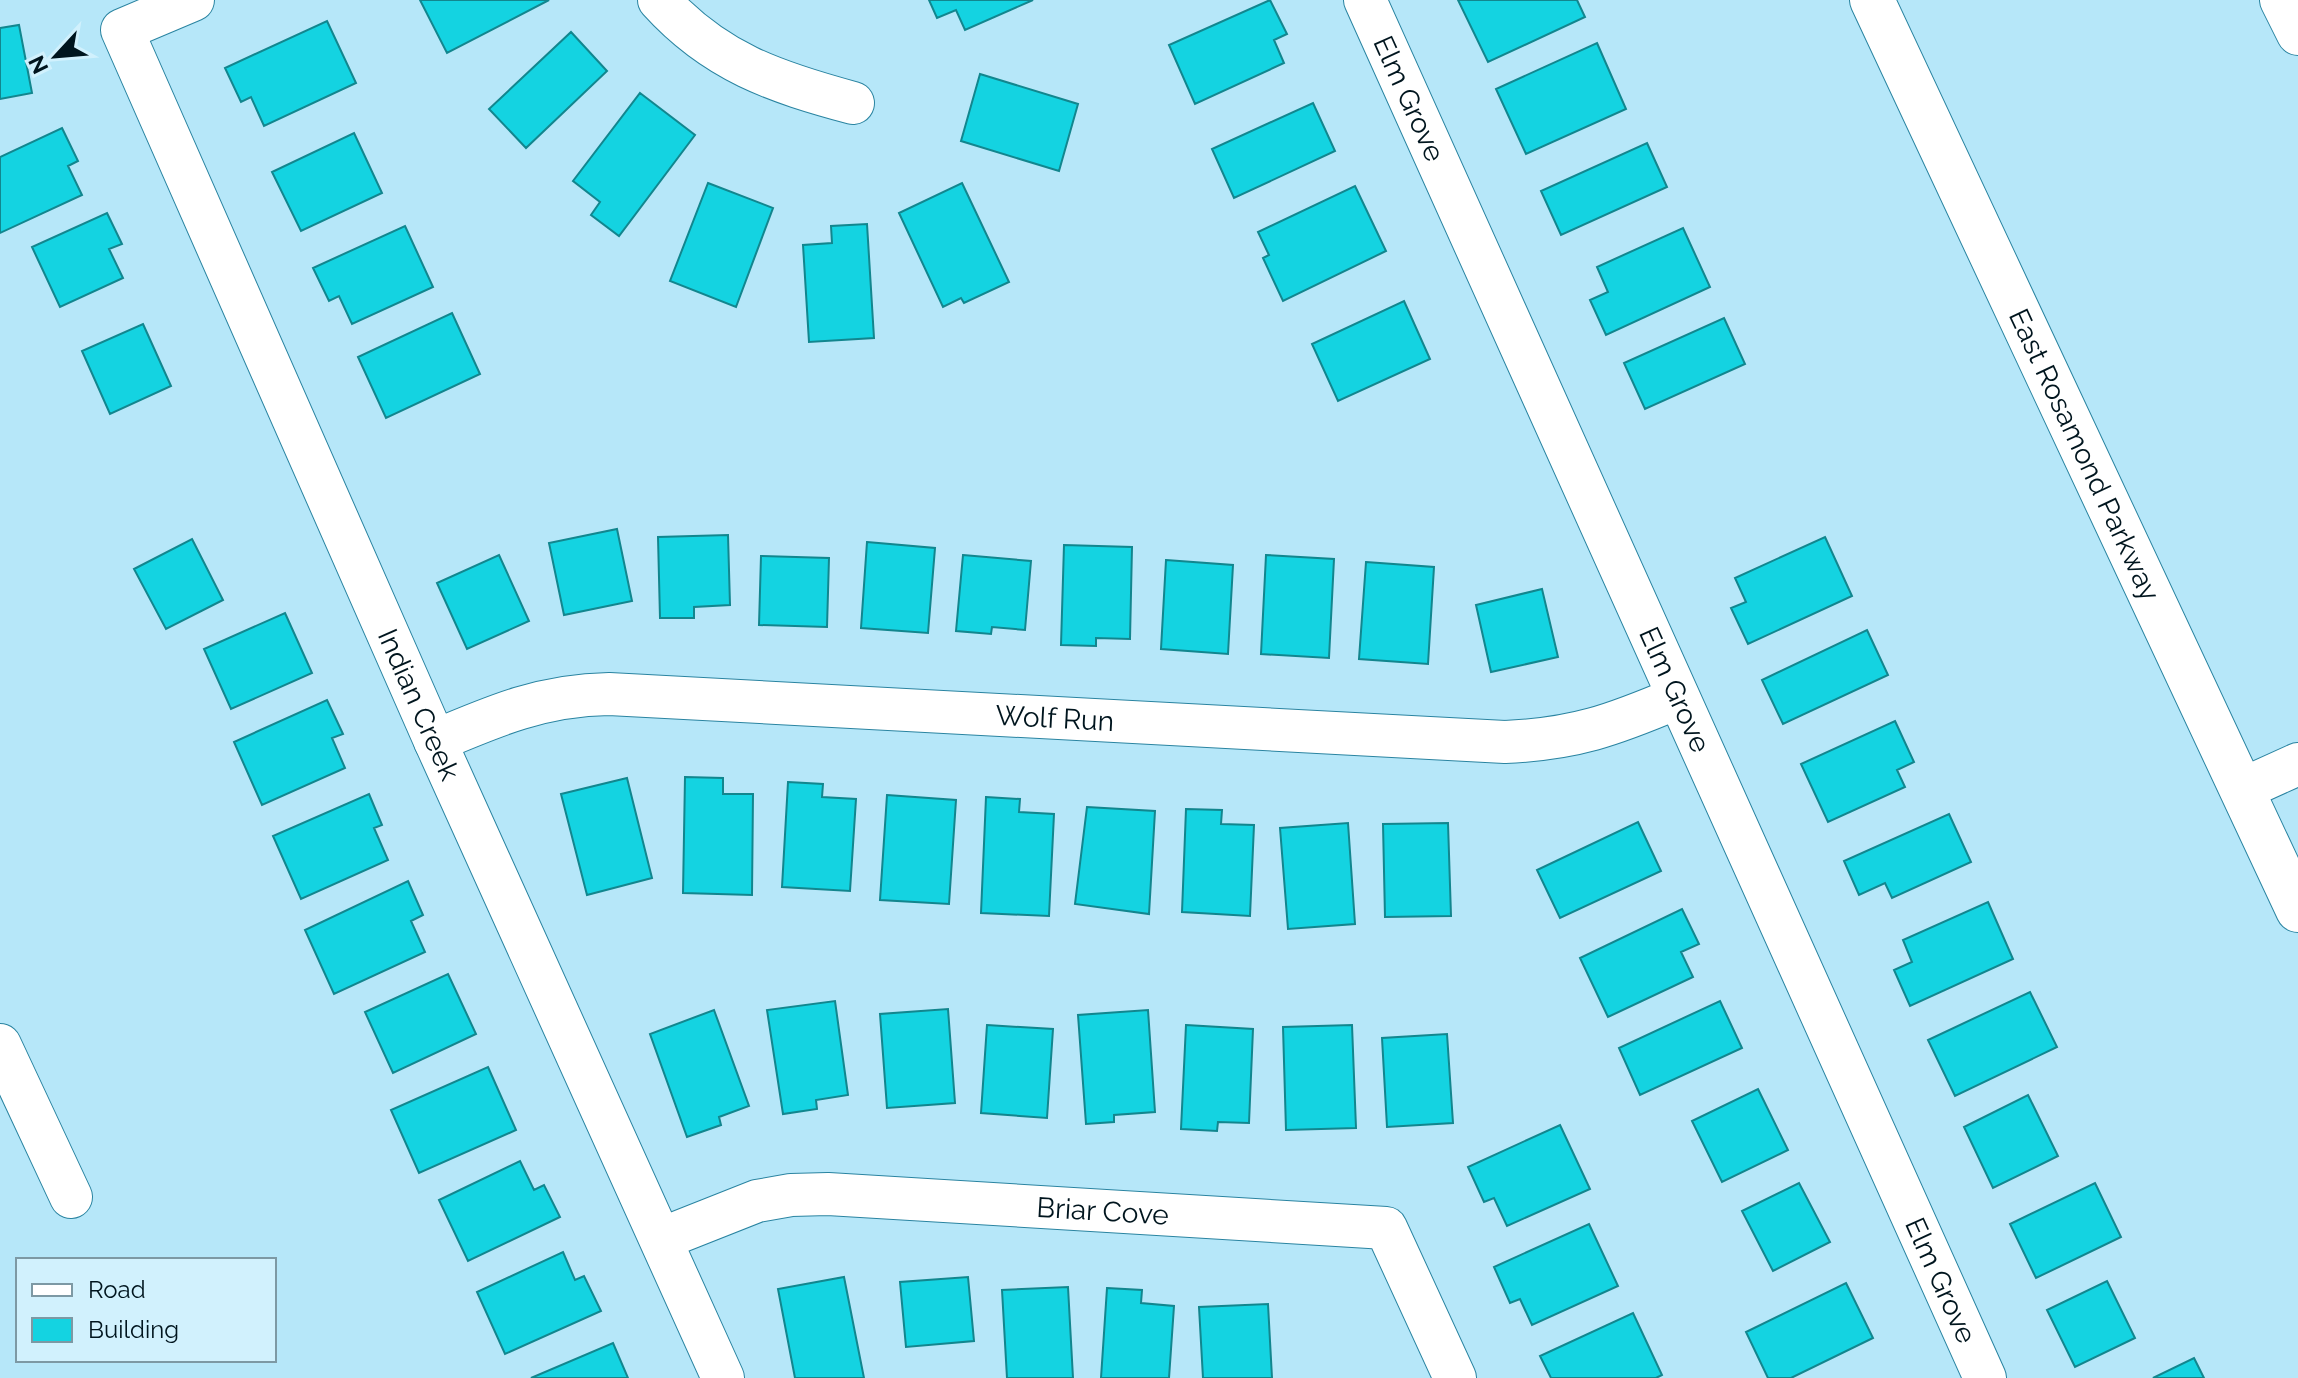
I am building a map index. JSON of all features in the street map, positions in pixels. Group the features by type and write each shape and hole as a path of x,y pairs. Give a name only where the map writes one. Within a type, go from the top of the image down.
{"street":[{"name":"Indian Creek","path":"193,0 122,30 435,741 723,1378"},
{"path":"659,0 692,30 738,63 786,85 853,103"},
{"name":"Elm Grove","path":"1365,0 1985,1378"},
{"name":"East Rosamond Parkway","path":"1872,0 2243,789 2294,890"},
{"path":"2281,0 2298,34"},
{"name":"Wolf Run","path":"435,741 517,707 588,694 1505,742 1583,734 1677,698"},
{"path":"2243,789 2298,764"},
{"path":"0,1045 71,1197"},
{"name":"Briar Cove","path":"661,1239 757,1201 791,1195 828,1194 1386,1228 1455,1378"}],"building":[{"path":"420,0 549,0 447,53"},
{"path":"929,0 1033,0 965,30 956,10 937,18"},
{"path":"1270,0 1287,34 1274,40 1284,63 1195,104 1169,45"},
{"path":"1458,0 1577,0 1585,17 1488,62"},
{"path":"327,21 356,83 264,126 251,97 241,102 225,68"},
{"path":"19,25 32,93 0,99 0,28"},
{"path":"571,32 607,71 526,148 489,109"},
{"path":"1597,43 1626,109 1526,154 1496,89"},
{"path":"980,74 1078,104 1059,171 961,141"},
{"path":"640,93 695,135 619,236 591,215 600,202 573,181"},
{"path":"1313,103 1335,151 1234,198 1212,149"},
{"path":"62,128 78,161 68,166 82,195 0,233 0,157"},
{"path":"354,133 382,193 301,231 272,172"},
{"path":"1647,143 1667,187 1561,235 1541,191"},
{"path":"708,183 773,208 736,307 670,281"},
{"path":"962,183 1009,282 964,303 961,298 943,307 899,213"},
{"path":"1355,186 1386,251 1283,301 1263,258 1269,255 1258,232"},
{"path":"107,213 122,244 109,249 123,278 60,307 32,247"},
{"path":"867,224 874,338 809,342 803,245 832,243 831,226"},
{"path":"405,226 433,287 352,324 339,296 329,301 313,268"},
{"path":"1683,228 1710,287 1606,335 1590,300 1608,292 1597,267"},
{"path":"1404,301 1430,359 1338,401 1312,344"},
{"path":"452,313 480,374 386,418 358,357"},
{"path":"1724,318 1745,364 1645,409 1624,363"},
{"path":"143,324 171,386 110,414 82,351"},
{"path":"617,529 632,601 564,615 549,543"},
{"path":"728,535 730,605 694,607 694,618 660,618 658,537"},
{"path":"1825,537 1852,596 1748,644 1731,608 1746,602 1735,578"},
{"path":"192,539 223,600 166,629 134,569"},
{"path":"867,542 935,548 928,633 861,628"},
{"path":"1064,545 1132,547 1130,639 1096,638 1096,646 1061,645"},
{"path":"499,555 529,621 467,649 437,583"},
{"path":"963,555 1031,561 1025,630 992,627 991,634 956,631"},
{"path":"1266,555 1334,559 1329,658 1261,654"},
{"path":"761,556 829,558 827,627 759,625"},
{"path":"1166,560 1233,565 1228,654 1161,649"},
{"path":"1366,562 1434,567 1428,664 1359,659"},
{"path":"1542,589 1558,657 1491,672 1476,605"},
{"path":"285,613 312,673 231,709 204,649"},
{"path":"1867,630 1888,675 1783,724 1762,680"},
{"path":"327,700 343,734 332,738 345,768 262,805 234,742"},
{"path":"1895,721 1914,762 1897,770 1905,787 1828,822 1801,764"},
{"path":"685,777 723,778 723,794 753,794 752,895 683,893"},
{"path":"627,778 652,878 587,895 561,794"},
{"path":"788,782 823,784 822,797 856,799 850,891 782,887"},
{"path":"369,794 382,825 374,828 388,860 301,899 273,836"},
{"path":"887,795 956,800 949,904 880,900"},
{"path":"986,797 1020,799 1019,812 1054,814 1049,916 981,913"},
{"path":"1087,807 1155,811 1149,914 1075,904"},
{"path":"1186,809 1222,810 1221,824 1254,825 1250,916 1182,912"},
{"path":"1949,814 1971,862 1892,898 1885,883 1859,895 1844,861"},
{"path":"1638,822 1661,871 1560,918 1537,870"},
{"path":"1348,823 1355,924 1288,929 1280,828"},
{"path":"1448,823 1451,916 1385,917 1383,824"},
{"path":"408,881 423,915 411,921 425,952 334,994 305,930"},
{"path":"1988,902 2013,959 1910,1006 1894,970 1912,962 1903,940"},
{"path":"1682,909 1699,944 1681,952 1693,977 1608,1017 1580,958"},
{"path":"448,974 476,1034 393,1073 365,1012"},
{"path":"2030,992 2057,1047 1955,1096 1928,1040"},
{"path":"835,1001 848,1095 816,1100 817,1109 783,1114 767,1010"},
{"path":"1720,1001 1742,1048 1640,1095 1619,1048"},
{"path":"948,1009 955,1103 887,1108 880,1014"},
{"path":"714,1010 749,1106 719,1117 721,1125 687,1137 650,1034"},
{"path":"1148,1010 1155,1112 1114,1115 1114,1122 1086,1124 1078,1015"},
{"path":"987,1025 1053,1029 1047,1118 981,1113"},
{"path":"1186,1025 1253,1029 1249,1123 1218,1122 1217,1131 1181,1129"},
{"path":"1352,1025 1356,1128 1286,1130 1283,1027"},
{"path":"1447,1034 1453,1123 1387,1127 1382,1038"},
{"path":"488,1067 516,1130 419,1173 391,1110"},
{"path":"1758,1089 1788,1150 1722,1182 1692,1121"},
{"path":"2028,1095 2058,1156 1993,1188 1964,1127"},
{"path":"1560,1125 1590,1189 1507,1226 1494,1198 1484,1202 1468,1167"},
{"path":"520,1161 534,1190 544,1185 560,1217 468,1261 439,1200"},
{"path":"1799,1183 1830,1242 1773,1271 1742,1211"},
{"path":"2095,1183 2121,1237 2036,1278 2010,1224"},
{"path":"1589,1224 1618,1286 1532,1325 1520,1299 1510,1303 1494,1267"},
{"path":"563,1252 575,1280 584,1276 601,1311 505,1354 477,1292"},
{"path":"844,1277 864,1378 795,1378 778,1289"},
{"path":"968,1277 974,1341 906,1347 900,1282"},
{"path":"2107,1281 2135,1338 2075,1367 2047,1310"},
{"path":"1846,1283 1873,1338 1791,1378 1768,1378 1746,1332"},
{"path":"1068,1287 1073,1378 1007,1378 1002,1290"},
{"path":"1107,1288 1142,1290 1141,1303 1174,1306 1169,1378 1101,1378"},
{"path":"1268,1304 1272,1378 1203,1378 1199,1307"},
{"path":"1633,1313 1662,1375 1656,1378 1551,1378 1540,1356"},
{"path":"613,1343 628,1378 531,1378"},
{"path":"2194,1358 2204,1378 2153,1378"}]}
